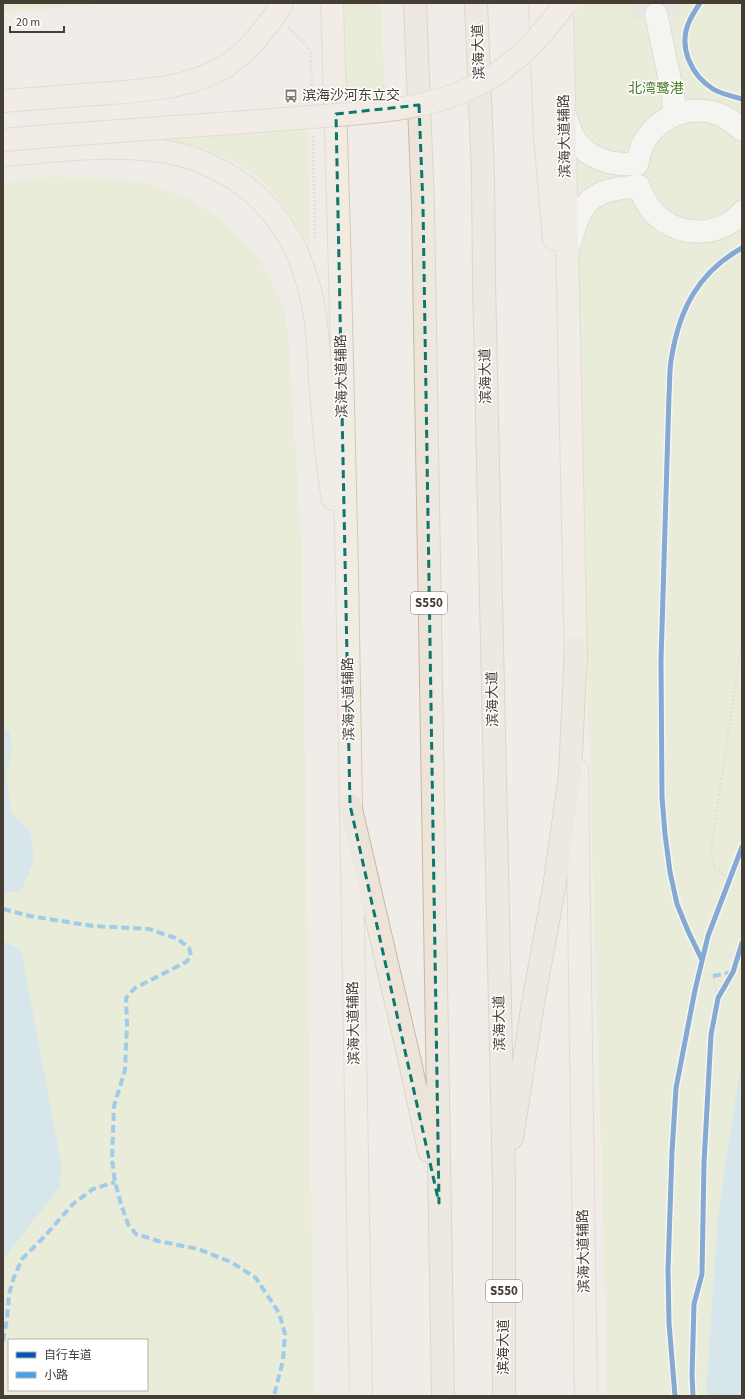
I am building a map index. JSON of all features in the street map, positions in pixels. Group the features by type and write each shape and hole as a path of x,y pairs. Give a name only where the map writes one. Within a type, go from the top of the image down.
{"highway":[{"name":"S550","path":"415,3 423,206 443,1396"},
{"name":"滨海大道","path":"476,3 483,171 484,282 504,1187 504,1396"},
{"path":"504,1187 522,1084 533,1003 554,888 570,775 576,647"},
{"path":"350,805 410,1062 439,1203"}],"main road":[{"path":"3,101 142,90 170,86 200,78 226,66 250,45 272,21 282,3"},
{"name":"滨海大道辅路","path":"332,3 347,572 361,1396"},
{"path":"540,3 545,138 550,209 560,304 569,365"},
{"name":"滨海大道辅路","path":"562,3 576,647 586,1396"},
{"path":"3,140 379,111 409,107 441,100 473,87 502,71 524,53 548,28 566,3"},
{"path":"3,155 116,148 141,149 172,153 199,160 239,181 273,212 287,232 300,256 309,284 315,316 324,431 331,486 347,572"}],"lane":[{"path":"656,14 674,100 673,115"},
{"path":"565,115 576,141 583,148 593,156 606,162 619,165 637,164 643,144 655,127 673,115 692,110 711,112 730,120 742,130"},
{"path":"567,253 580,214 587,204 595,196 617,189 639,186 643,198 650,209 662,220 677,228 695,232 714,230 727,224 742,212"}],"path":[{"path":"287,26 307,46 311,54 312,101"},
{"path":"312,133 315,242"},
{"path":"730,878 715,870 711,851 742,644"},
{"path":"699,972 713,976 718,998 717,1005"},
{"path":"718,998 722,992"}],"highlighted area":[{"path":"419,105 423,206 439,1203 350,805 336,114"}],"green space":[{"path":"3,3 109,3 3,13"},
{"path":"339,3 381,3 385,96 343,101"},
{"name":"北湾鹭港","path":"579,3 742,3 742,1068 740,1069 718,1215 706,1396 607,1396 603,1213 568,38"},
{"path":"308,123 310,248 286,208 260,179 231,160 196,146 162,139 163,133"},
{"path":"50,177 101,178 147,183 188,198 222,221 260,260 283,304 288,332 302,551 314,1396 3,1396 3,182"}],"shaded area":[{"path":"630,3 685,3 676,15 632,19"}],"water":[{"path":"3,728 9,731 12,748 6,776 11,813 30,831 34,861 21,891 3,893"},
{"path":"3,941 21,950 61,1163 60,1187 3,1259"},
{"path":"742,1068 742,1396 706,1396 718,1215 740,1069"}],"marked path":[{"path":"3,909 30,916 93,926 149,929 178,939 189,948 191,956 186,962 135,988 126,998 127,1024 125,1070 114,1106 112,1160 115,1182 128,1224 136,1234 158,1241 198,1249 231,1262 256,1278 279,1313 285,1334 283,1360 274,1396"},
{"path":"713,976 733,972"},
{"path":"3,1341 9,1294 14,1277 22,1259 73,1204 93,1189 115,1182"}],"cycle path":[{"path":"700,3 690,19 686,31 685,41 689,60 698,76 713,89 723,94 742,99"},
{"path":"702,960 677,904 670,872 662,797 661,661 670,370 680,322 694,293 714,268 742,248"},
{"path":"675,1396 669,1323 668,1270 676,1088 695,990 708,936 742,847"},
{"path":"693,1396 692,1375 694,1304 702,1274 704,1163 711,1035 718,998 733,972 742,943"}],"place":[{"name":"滨海沙河东立交","path":"291,96"}]}
